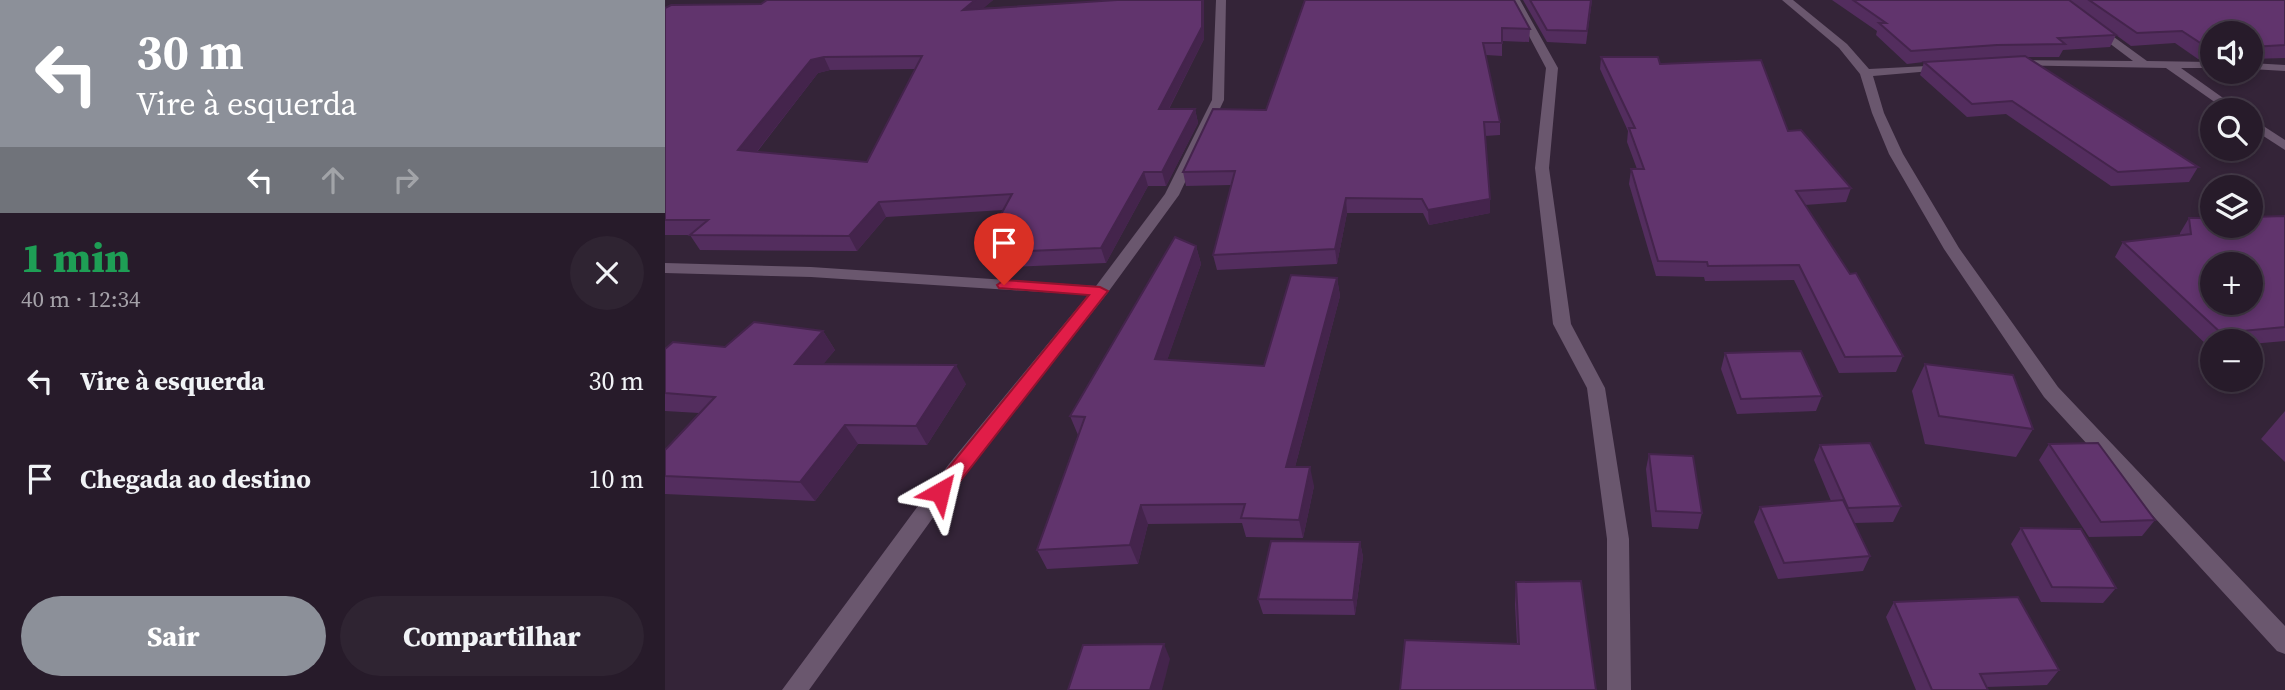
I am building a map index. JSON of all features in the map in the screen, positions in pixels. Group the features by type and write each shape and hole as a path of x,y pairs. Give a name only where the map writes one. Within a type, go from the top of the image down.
{"street":[{"path":"794,690 956,471 1100,291 1172,195 1218,100 1221,0"},
{"path":"1515,0 1552,68 1542,168 1562,324 1596,388 1618,539 1619,690"},
{"path":"1787,0 1843,46 1866,73 1878,113 1896,154 1952,249 2051,392 2285,643"},
{"path":"2057,0 2141,62"},
{"path":"1992,63 2141,62 2200,65"},
{"path":"2168,64 2217,98"},
{"path":"1866,73 1954,66"},
{"path":"2263,67 2285,68"},
{"path":"2263,130 2285,146"},
{"path":"665,268 811,272 1100,291"}],"building":[{"path":"767,0 975,0 963,10 1117,0 1202,0 1202,27 1159,109 1195,109 1162,172 1144,172 1101,248 980,253 1012,194 879,202 849,236 690,235 708,220 665,220 665,8 671,5 761,4","holes":["922,56 867,162 738,150 811,60 824,57"]},
{"path":"1305,0 1514,0 1530,29 1502,28 1502,43 1483,43 1500,122 1484,122 1490,199 1428,210 1422,199 1346,198 1335,249 1213,255 1235,171 1183,172 1213,109 1266,110"},
{"path":"1530,0 1591,0 1587,31 1547,30"},
{"path":"1853,0 2069,0 2116,35 2058,38 2065,44 1911,51 1879,23 1886,23"},
{"path":"2089,0 2285,0 2285,45 2263,46 2263,21 2200,21 2200,43 2182,31 2137,33"},
{"path":"2025,56 2198,167 2118,172 2012,101 1972,104 1924,62"},
{"path":"1601,57 1658,57 1660,64 1761,60 1788,131 1801,130 1851,188 1796,191 1850,274 1856,273 1903,356 1845,357 1799,265 1708,266 1707,262 1658,261 1631,169 1644,169 1629,128 1635,128"},
{"path":"2285,216 2285,327 2217,329 2202,315 2263,315 2263,252 2200,252 2200,314 2123,242 2191,234 2189,218 2200,218 2200,238 2263,238 2263,217"},
{"path":"1175,237 1196,246 1155,359 1264,366 1291,275 1337,278 1286,467 1310,467 1299,520 1241,518 1245,504 1141,505 1130,545 1037,550 1085,417 1070,416"},
{"path":"754,322 823,331 795,364 956,365 916,426 845,425 800,482 665,476 665,450 715,397 665,393 665,349 673,342 725,347"},
{"path":"1801,351 1822,396 1741,399 1725,353"},
{"path":"1925,364 2013,375 2033,429 1939,416"},
{"path":"1870,443 1901,506 1848,508 1820,445"},
{"path":"2098,443 2155,520 2101,522 2049,444"},
{"path":"1649,454 1693,456 1702,513 1656,511"},
{"path":"1843,500 1870,556 1784,563 1760,507"},
{"path":"2021,528 2081,529 2116,588 2052,587"},
{"path":"1271,541 1360,542 1353,600 1258,599"},
{"path":"1581,581 1596,690 1400,690 1405,640 1519,644 1516,582"},
{"path":"2018,597 2059,670 1980,674 1988,690 1932,690 1894,602"},
{"path":"1164,644 1150,690 1068,690 1083,645"}],"route":[{"path":"940,492 1100,291 1004,285"}]}
